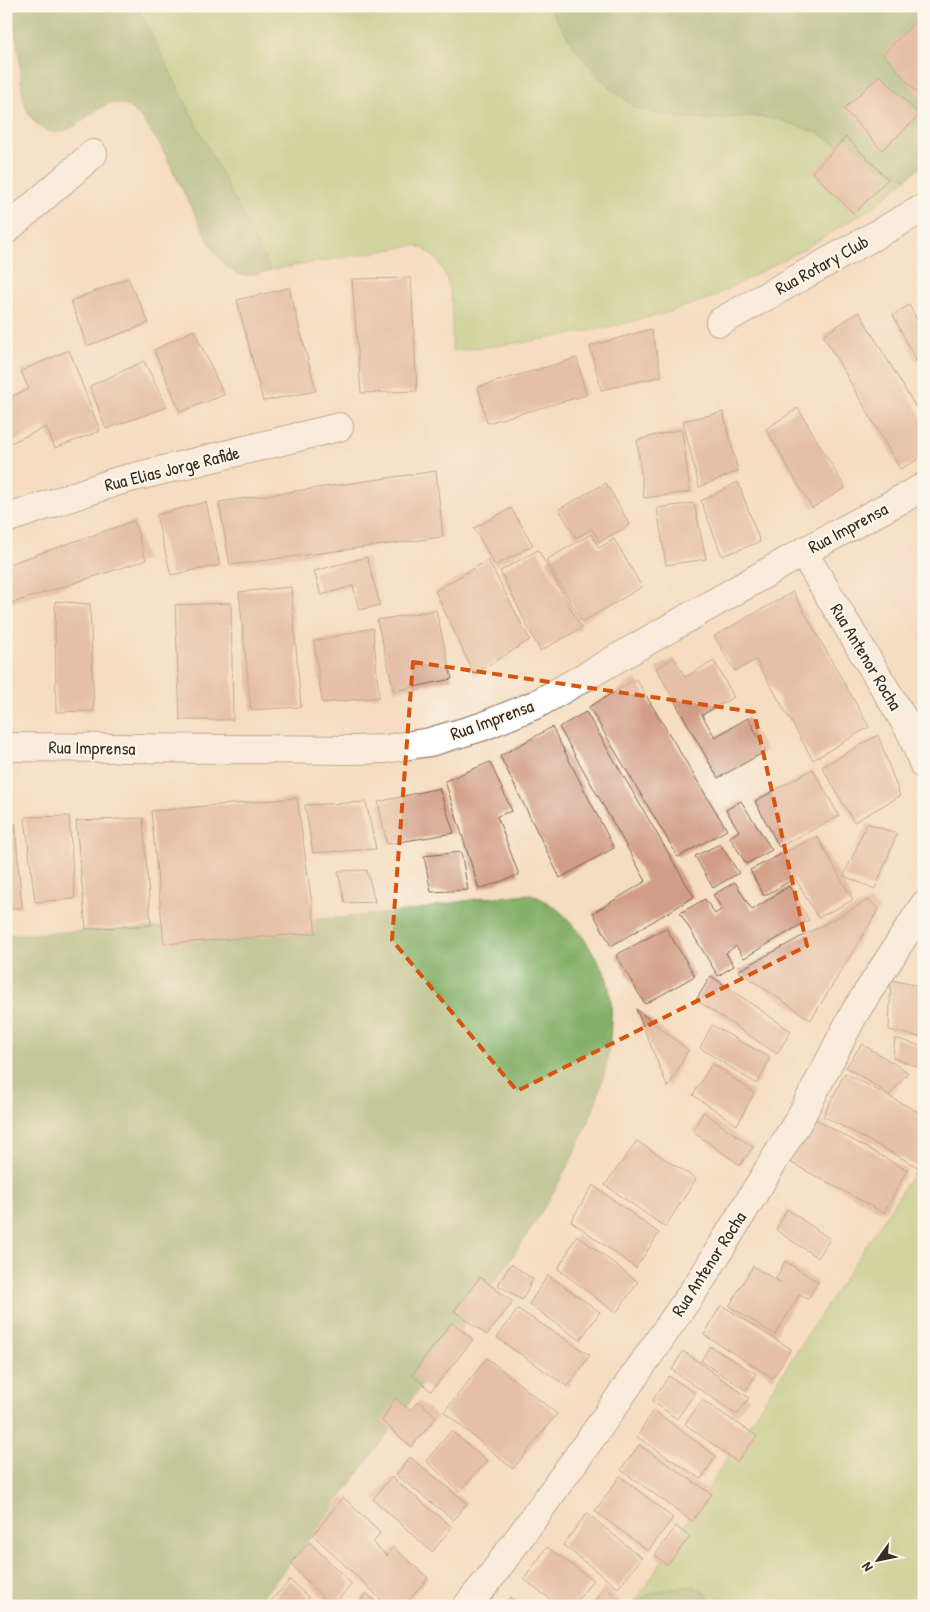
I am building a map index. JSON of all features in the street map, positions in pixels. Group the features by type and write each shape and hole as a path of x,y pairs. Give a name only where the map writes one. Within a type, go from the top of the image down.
{"street":[{"path":"6,230 93,154"},
{"name":"Rua Rotary Club","path":"720,322 924,208"},
{"name":"Rua Elias Jorge Rafide","path":"6,519 118,481 339,427"},
{"name":"Rua Imprensa","path":"6,747 352,750 385,749 430,742 481,727 537,704 803,552 924,487"},
{"name":"Rua Antenor Rocha","path":"803,552 911,732 924,764"},
{"name":"Rua Antenor Rocha","path":"467,1606 493,1574 588,1442 703,1278 800,1118 855,1012 924,905"}],"highlighted area":[{"path":"413,662 754,712 807,946 517,1091 392,940"}],"shaded area":[{"path":"924,534 924,647 874,563"}],"green space":[{"path":"11,6 924,6 924,164 874,206 806,248 713,297 666,313 606,328 525,342 452,351 452,306 446,276 430,253 416,245 258,273 240,274 227,267 216,252 179,184 158,140 143,119 134,111 124,105 115,103 96,110 69,129 59,132 49,131 39,126 27,109 24,99"},
{"path":"11,6 137,6 270,270 252,275 243,275 234,272 223,263 211,245 159,144 140,117 130,108 118,103 105,105 67,130 57,132 47,131 37,123 31,116 24,100"},
{"path":"548,6 924,6 924,164 907,178 859,158 818,133 778,119 747,116 711,119 664,116 633,106 598,77 577,51"},
{"path":"531,894 550,904 572,923 596,957 607,979 611,1020 606,1064 594,1108 575,1152 552,1195 525,1237 498,1278 353,1481 255,1606 6,1606 6,935 340,918 407,911 482,898"},
{"path":"924,1157 924,1606 633,1606 755,1415"},
{"path":"694,1586 706,1594 714,1606 633,1606 645,1596 653,1593"}],"building":[{"path":"922,15 924,17 924,101 883,54"},
{"path":"880,75 920,115 882,150 844,109"},
{"path":"846,137 888,179 854,214 812,172"},
{"path":"128,278 149,323 87,346 71,301"},
{"path":"411,278 417,391 361,393 352,279"},
{"path":"289,288 316,391 263,401 237,300"},
{"path":"909,305 917,320 924,316 924,356 916,361 893,315"},
{"path":"859,312 924,421 924,456 900,469 823,335"},
{"path":"651,329 662,376 601,390 590,346"},
{"path":"194,330 224,395 180,412 154,350"},
{"path":"69,350 100,431 55,448 46,427 6,445 6,399 29,389 21,371"},
{"path":"577,358 586,395 487,423 478,387"},
{"path":"144,361 167,407 106,429 90,386"},
{"path":"798,408 845,488 812,508 766,429"},
{"path":"723,412 738,471 699,487 683,421"},
{"path":"682,429 690,492 644,498 637,440"},
{"path":"436,471 443,537 230,565 219,502"},
{"path":"738,482 760,542 722,556 701,501"},
{"path":"606,483 630,525 599,542 592,529 576,538 559,509"},
{"path":"206,502 220,565 171,575 156,515"},
{"path":"694,503 706,559 666,565 657,508"},
{"path":"511,508 533,545 495,566 474,528"},
{"path":"134,521 146,560 9,604 6,595 6,565"},
{"path":"591,534 599,548 614,539 642,587 582,622 546,560"},
{"path":"538,550 582,628 540,651 500,571"},
{"path":"367,557 380,605 359,610 353,586 321,595 314,571"},
{"path":"488,560 530,640 474,674 435,591"},
{"path":"291,587 301,707 251,710 239,592"},
{"path":"793,592 869,727 813,760 756,660 735,671 714,636"},
{"path":"55,601 90,604 94,711 56,712"},
{"path":"231,603 233,720 180,720 175,605"},
{"path":"436,610 452,679 394,691 377,620"},
{"path":"373,628 379,697 322,703 314,641"},
{"path":"674,658 685,677 714,661 734,697 702,715 715,737 748,718 766,751 718,778 656,668"},
{"path":"636,679 727,830 678,857 589,707"},
{"path":"586,712 694,897 611,946 593,913 646,881 559,727"},
{"path":"552,727 614,848 560,878 500,756"},
{"path":"878,735 900,796 854,822 822,767"},
{"path":"490,762 512,811 497,816 519,875 479,889 445,781"},
{"path":"813,769 839,816 779,847 755,801"},
{"path":"439,788 454,833 387,844 378,802"},
{"path":"297,798 316,933 164,944 151,811"},
{"path":"741,801 772,850 746,864 730,837 739,831 726,810"},
{"path":"366,802 376,849 313,853 305,805"},
{"path":"69,816 75,899 35,902 25,817"},
{"path":"143,818 151,925 86,929 76,821"},
{"path":"867,823 897,834 875,889 844,876"},
{"path":"6,824 15,824 22,908 6,908"},
{"path":"817,836 853,900 818,918 795,878 764,896 750,870"},
{"path":"720,844 739,873 713,888 695,856"},
{"path":"461,852 468,890 431,892 424,856"},
{"path":"367,870 375,902 345,903 338,871"},
{"path":"735,882 752,910 789,886 809,920 744,958 736,946 726,953 734,966 718,976 680,913 705,899 715,914 722,909 713,895"},
{"path":"869,900 879,909 811,1020 738,971"},
{"path":"666,928 695,976 645,1004 616,955"},
{"path":"711,976 791,1031 777,1054 696,1000"},
{"path":"891,980 924,987 924,1038 889,1030"},
{"path":"636,1009 688,1050 668,1088"},
{"path":"712,1025 770,1058 757,1084 700,1048"},
{"path":"895,1038 924,1047 924,1069 893,1058"},
{"path":"862,1044 908,1072 890,1095 846,1067"},
{"path":"712,1063 754,1093 737,1125 693,1095"},
{"path":"845,1073 924,1115 924,1121 919,1129 924,1133 924,1157 918,1167 823,1116"},
{"path":"703,1112 753,1147 740,1165 693,1132"},
{"path":"811,1117 907,1170 884,1213 786,1160"},
{"path":"637,1141 696,1179 665,1227 605,1185"},
{"path":"593,1185 659,1233 636,1268 571,1221"},
{"path":"787,1209 830,1239 818,1258 776,1230"},
{"path":"577,1235 638,1282 616,1313 558,1269"},
{"path":"785,1261 818,1282 808,1299 799,1295 775,1335 729,1306 753,1266 781,1283 776,1279"},
{"path":"511,1264 533,1279 522,1300 498,1285"},
{"path":"548,1275 600,1312 580,1340 529,1304"},
{"path":"480,1277 513,1302 487,1335 454,1311"},
{"path":"721,1305 791,1349 773,1378 704,1335"},
{"path":"518,1309 590,1355 568,1387 497,1338"},
{"path":"452,1322 473,1340 431,1391 412,1375"},
{"path":"710,1346 756,1374 746,1390 701,1361"},
{"path":"683,1351 749,1398 737,1415 672,1370"},
{"path":"487,1358 557,1414 513,1469 444,1412"},
{"path":"669,1376 695,1393 677,1419 652,1401"},
{"path":"395,1398 410,1410 419,1401 437,1417 411,1447 382,1421"},
{"path":"702,1400 757,1436 737,1462 685,1424"},
{"path":"653,1410 716,1456 701,1479 637,1437"},
{"path":"451,1431 488,1461 459,1491 426,1461"},
{"path":"639,1445 712,1494 692,1521 621,1470"},
{"path":"410,1457 467,1503 454,1520 396,1475"},
{"path":"620,1476 673,1518 648,1551 595,1511"},
{"path":"391,1477 452,1527 432,1552 373,1499"},
{"path":"343,1497 380,1533 373,1543 387,1556 393,1547 428,1578 404,1606 388,1606 313,1535"},
{"path":"587,1513 642,1558 618,1588 563,1545"},
{"path":"676,1526 690,1537 667,1565 655,1555"},
{"path":"309,1542 352,1584 332,1606 291,1564"},
{"path":"547,1547 593,1580 573,1606 559,1606 524,1579"},
{"path":"290,1580 309,1598 302,1606 272,1606 269,1603"},
{"path":"605,1587 625,1606 590,1606"},
{"path":"366,1593 381,1606 357,1606"},
{"path":"511,1597 521,1606 503,1606"}]}
